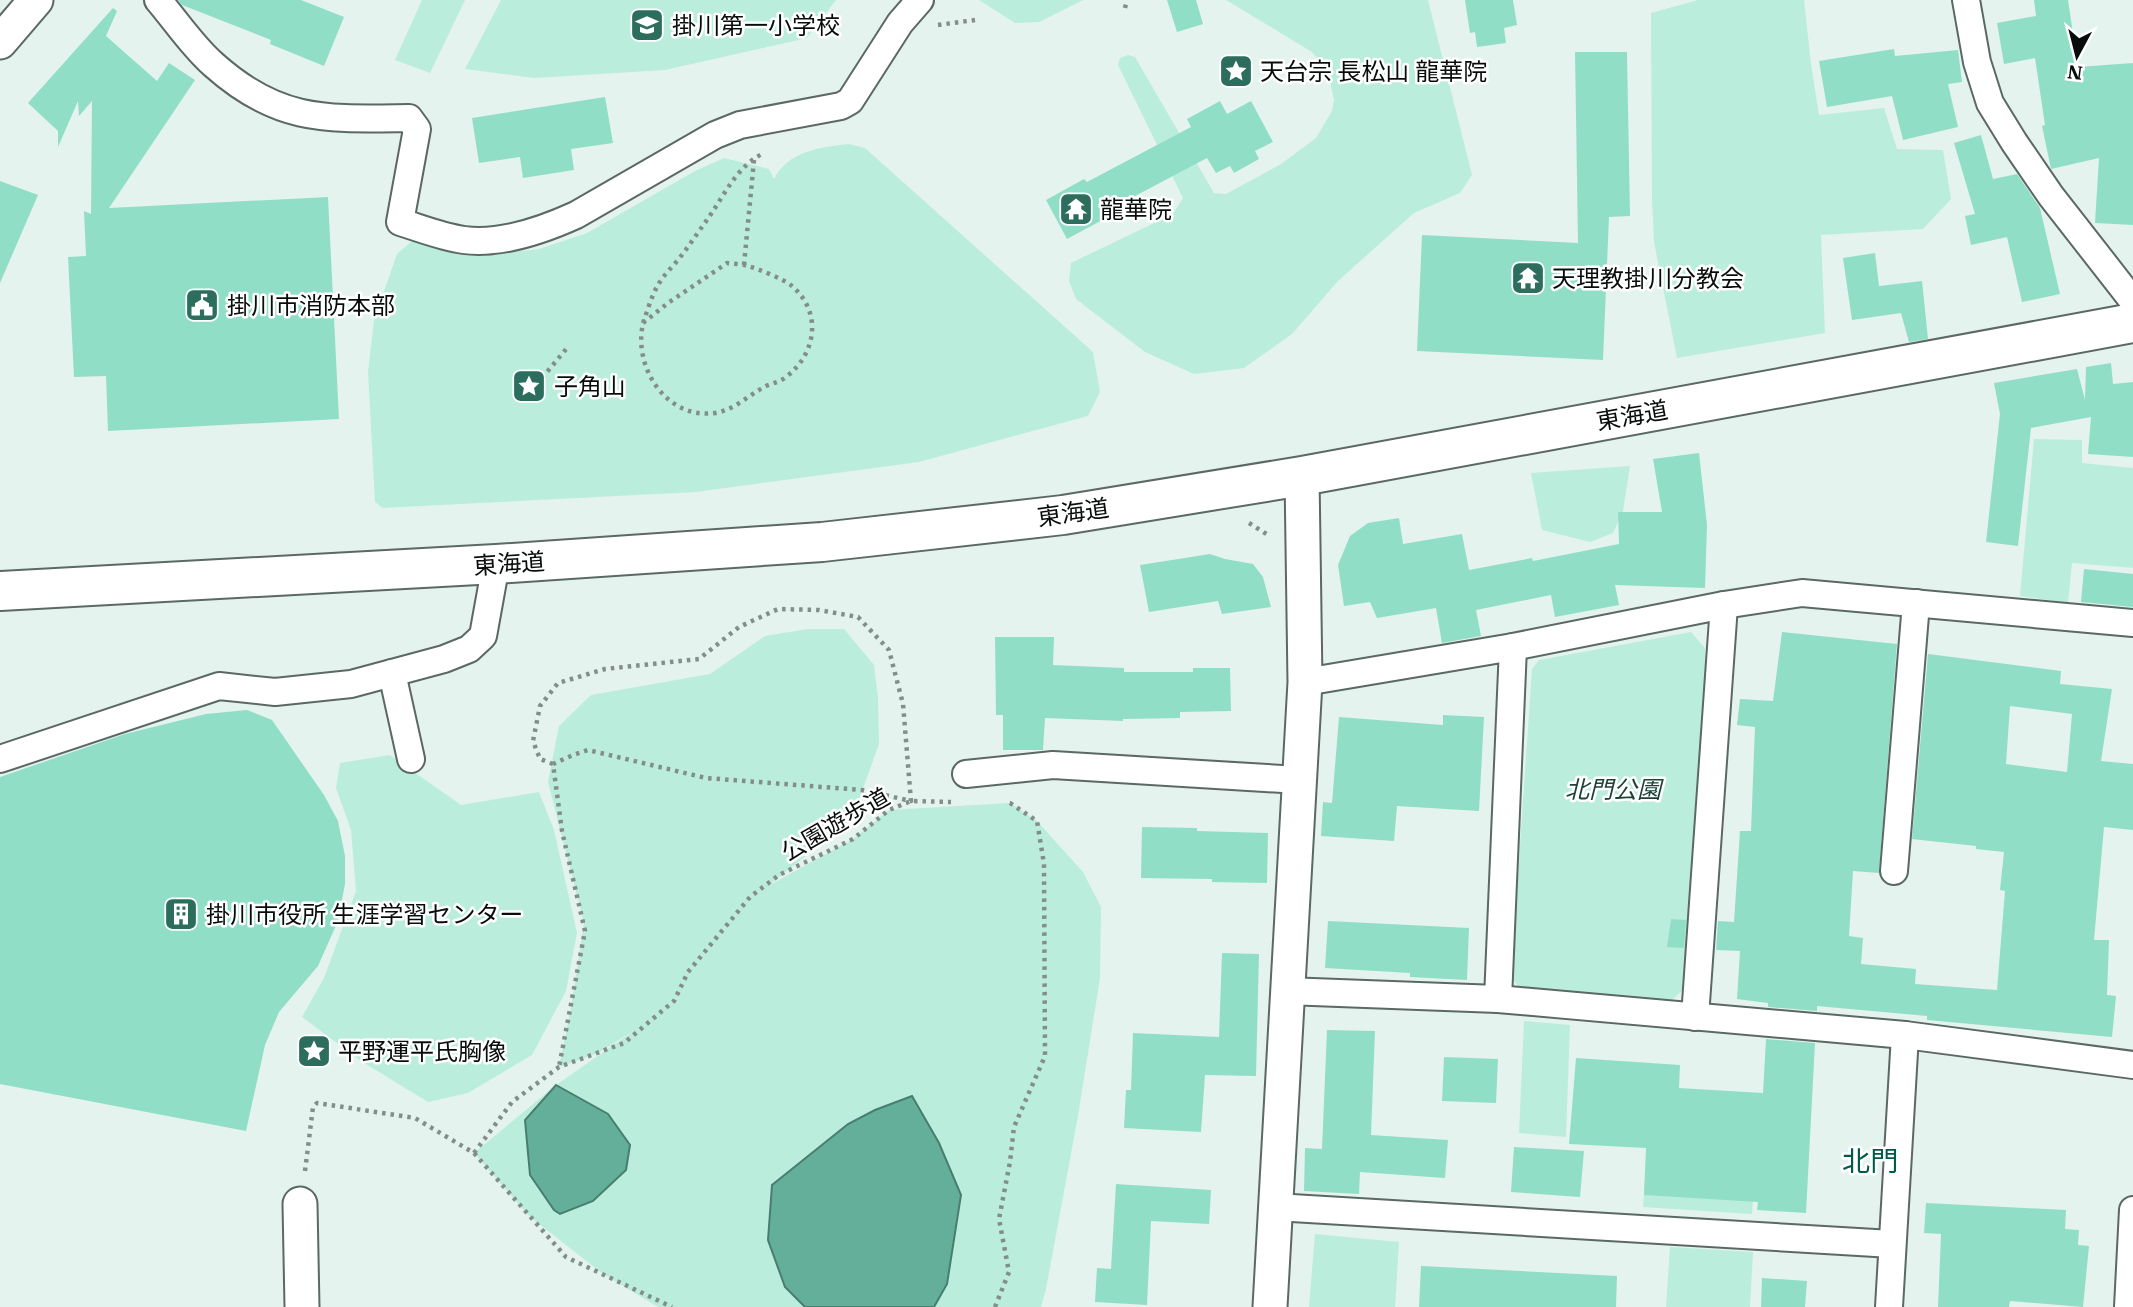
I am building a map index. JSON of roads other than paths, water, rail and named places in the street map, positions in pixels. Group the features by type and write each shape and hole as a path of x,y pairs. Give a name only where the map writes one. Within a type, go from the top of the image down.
{"main road":[{"name":"東海道","path":"0,590 496,564 821,542 1063,515 1302,476 2133,323"}],"street":[{"path":"0,42 36,0"},
{"path":"158,0 212,64 268,103 301,114 337,119 409,118 417,129 400,222 464,240 500,239 556,224 715,135 740,125 841,106 850,101 900,23 920,0"},
{"path":"1966,0 1977,62 1990,103 2051,195 2133,302"},
{"path":"1270,1307 1305,682 1302,476"},
{"path":"0,759 219,686 275,692 351,684 444,659 469,649 483,636 496,564"},
{"path":"1305,682 1513,647 1724,605 1802,593 2133,623"},
{"path":"1895,871 1916,603"},
{"path":"1695,1017 1724,605"},
{"path":"1498,999 1513,647"},
{"path":"392,673 411,759"},
{"path":"966,774 1053,765 1299,780"},
{"path":"1286,991 1498,999 1905,1035 2133,1065"},
{"path":"1889,1307 1905,1035"},
{"path":"300,1203 302,1307"},
{"path":"1276,1207 1892,1244"},
{"path":"2128,1307 2133,1210"}],"place":[{"name":"掛川第一小学校","path":"647,25"},
{"name":"天台宗 長松山 龍華院","path":"1236,71"},
{"name":"龍華院","path":"1076,209"},
{"name":"天理教掛川分教会","path":"1528,278"},
{"name":"掛川市消防本部","path":"202,305"},
{"name":"子角山","path":"529,386"},
{"name":"掛川市役所 生涯学習センター","path":"181,914"},
{"name":"平野運平氏胸像","path":"314,1051"}],"district":[{"name":"北門","path":"1870,1160"}],"park label":[{"name":"北門公園","path":"1613,789"}]}
